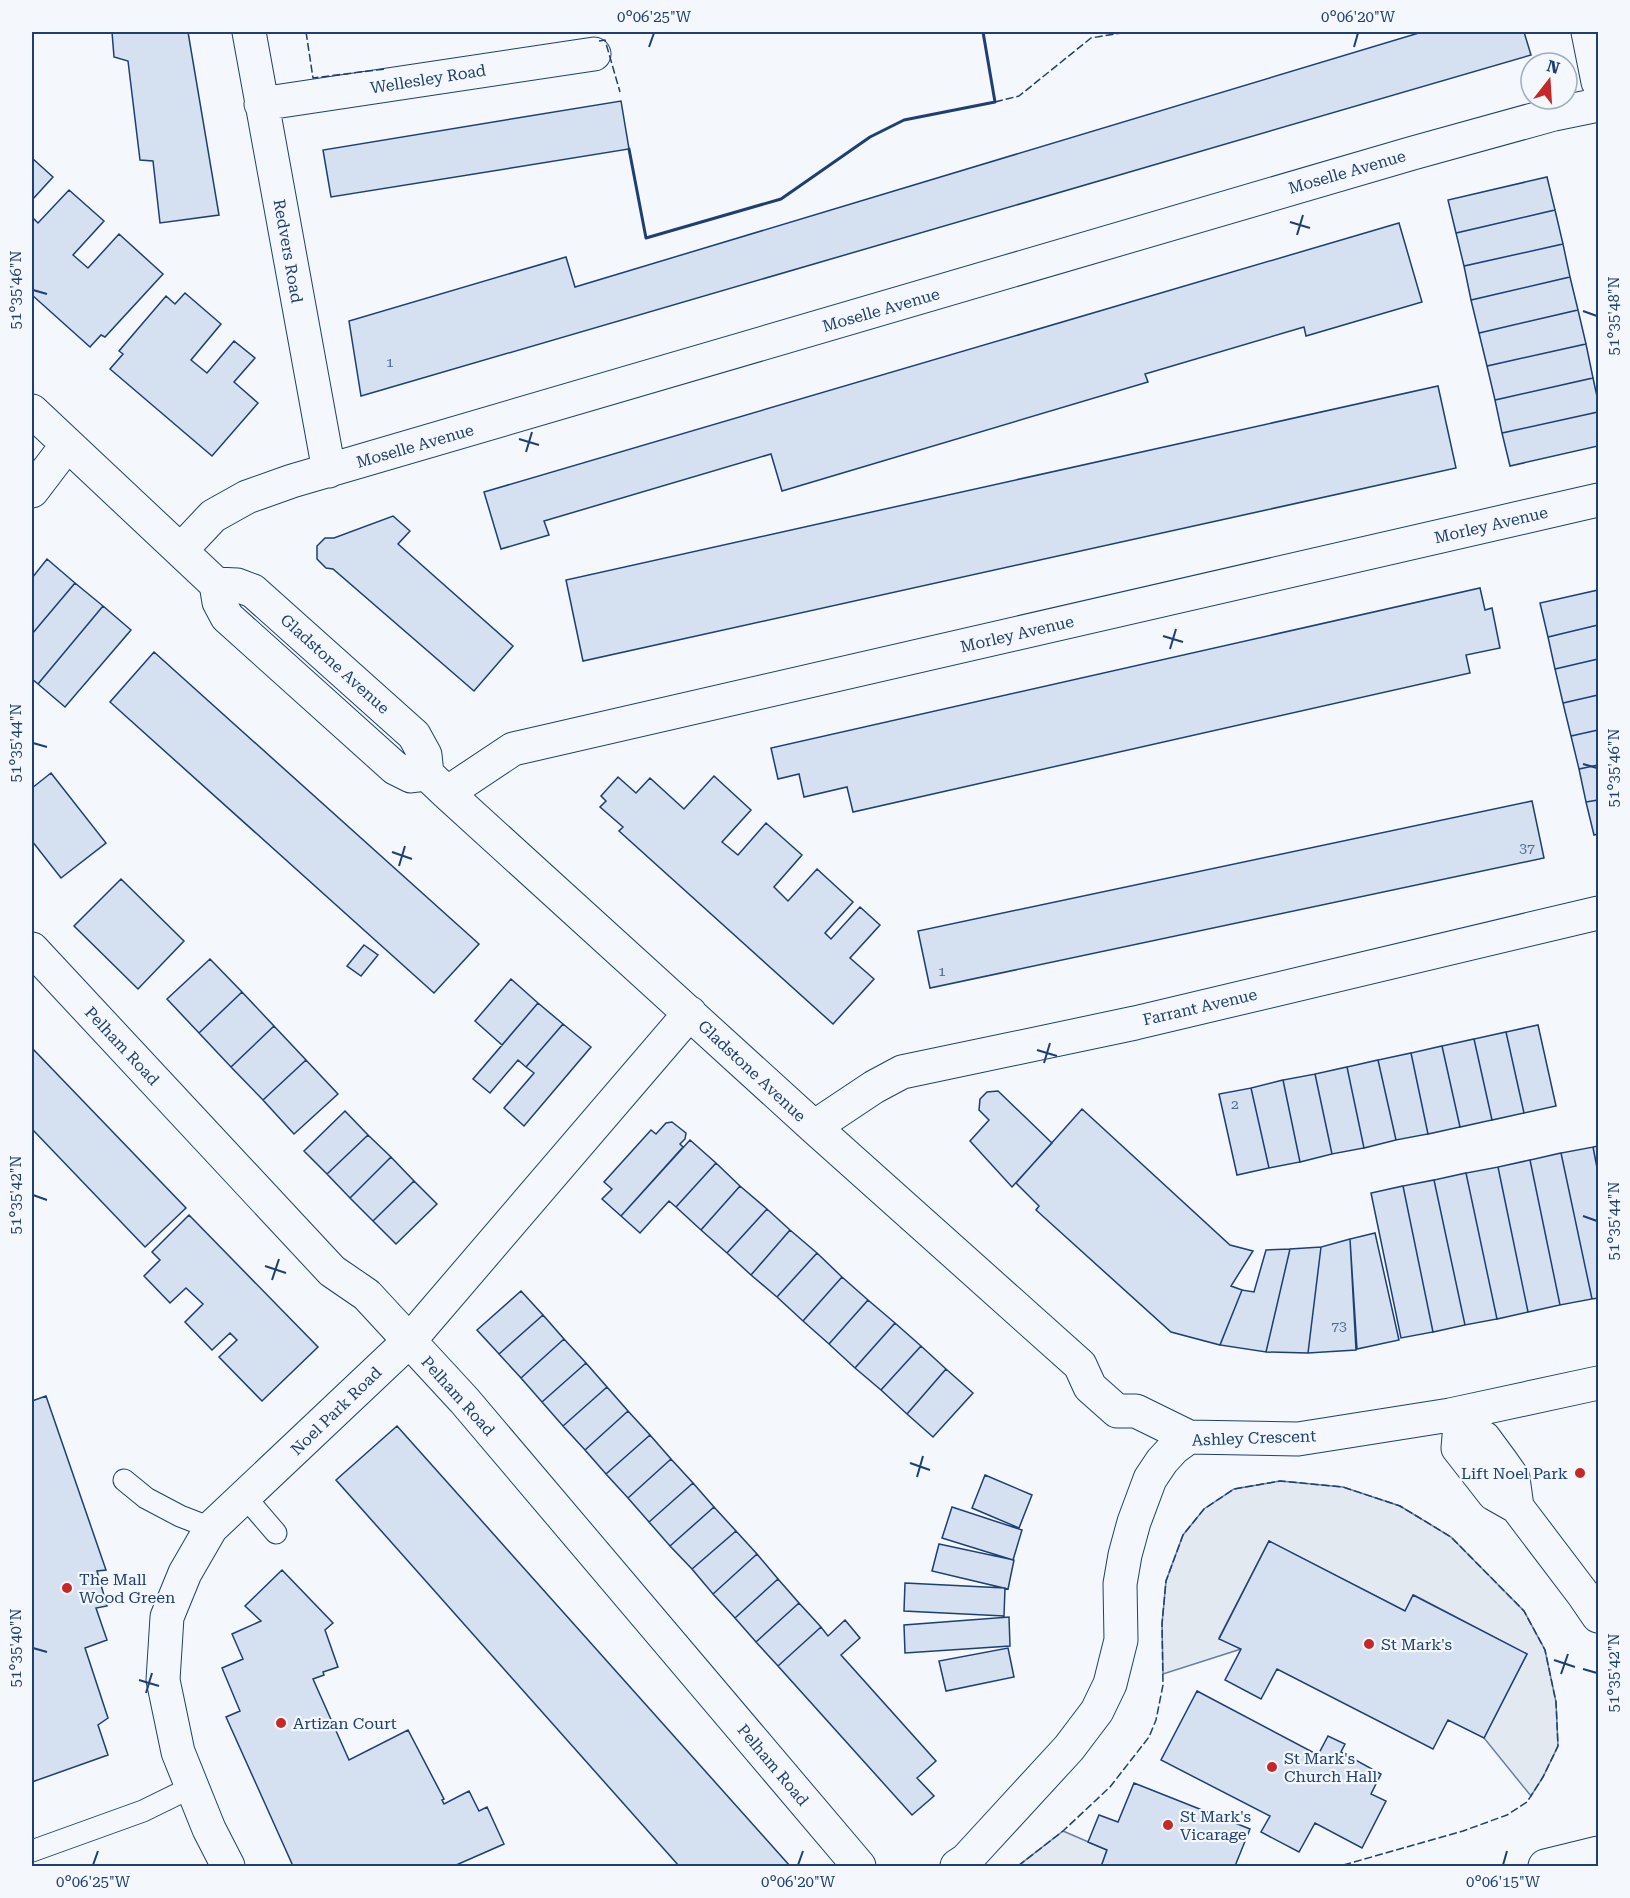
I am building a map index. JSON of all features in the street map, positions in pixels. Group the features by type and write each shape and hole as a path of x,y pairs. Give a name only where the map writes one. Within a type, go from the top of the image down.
{"street":[{"name":"Redvers Road","path":"249,32 328,471"},
{"path":"1588,32 1599,82"},
{"name":"Wellesley Road","path":"261,104 594,54"},
{"name":"Moselle Avenue","path":"181,550 213,516 247,497 328,471 1413,153 1554,114 1599,105"},
{"path":"32,411 216,584 219,602 227,617 394,768 437,784"},
{"path":"32,491 67,445"},
{"name":"Morley Avenue","path":"437,784 513,749 1599,500"},
{"name":"Gladstone Avenue","path":"437,784 1080,1365 1106,1372 1131,1394 1136,1411 1189,1437"},
{"name":"Farrant Avenue","path":"814,1127 874,1087 902,1072 1135,1023 1599,913"},
{"name":"Pelham Road","path":"32,949 332,1271 367,1295 464,1400 859,1866"},
{"name":"Noel Park Road","path":"228,1866 209,1829 178,1752 163,1680 167,1617 185,1573 211,1528 409,1341 690,1013"},
{"path":"1599,1383 1455,1420 1458,1448 1494,1494 1517,1507 1599,1616"},
{"name":"Ashley Crescent","path":"957,1866 966,1860 1069,1748 1097,1711 1110,1684 1121,1640 1120,1584 1134,1522 1150,1479 1174,1448 1189,1437 1298,1439 1455,1420"},
{"path":"1545,1866 1599,1853"}],"lane":[{"path":"124,1480 147,1498 180,1516 211,1528"},
{"path":"245,1497 276,1533"},
{"path":"32,1851 143,1811 192,1787"}],"shaded area":[{"path":"1280,1481 1343,1487 1400,1506 1451,1537 1524,1611 1545,1650 1556,1702 1558,1746 1531,1796 1484,1738 1527,1654 1414,1595 1405,1611 1269,1541 1219,1638 1241,1649 1163,1674 1162,1624 1166,1581 1183,1535 1204,1509 1234,1489"},
{"path":"1063,1831 1107,1850 1102,1864 1107,1866 1018,1866"}],"building":[{"path":"112,32 188,32 219,215 160,223 153,161 140,160 128,61 114,57"},
{"path":"1422,32 1524,32 1530,51 1519,51 1519,58 361,396 349,321 566,257 575,287"},
{"path":"621,101 629,149 331,197 323,150"},
{"path":"32,158 53,177 32,200"},
{"path":"1547,177 1555,210 1456,233 1448,200"},
{"path":"69,190 104,221 73,255 88,268 119,234 163,274 105,337 101,335 90,347 32,295 32,217 38,223"},
{"path":"1555,210 1563,244 1464,266 1456,233"},
{"path":"1399,223 1422,302 1306,336 1304,327 1145,374 1148,382 782,491 771,454 544,521 549,535 501,549 484,492"},
{"path":"1563,244 1570,277 1471,300 1464,266"},
{"path":"1570,277 1578,310 1479,333 1471,300"},
{"path":"185,293 221,324 191,360 207,373 234,341 255,358 234,382 258,403 212,456 110,369 123,354 119,351 166,296 175,304"},
{"path":"1578,310 1586,344 1487,366 1479,333"},
{"path":"1586,344 1593,378 1495,400 1487,366"},
{"path":"1593,378 1598,412 1502,433 1495,400"},
{"path":"1438,386 1456,468 583,661 566,580"},
{"path":"1598,412 1598,446 1510,466 1502,433"},
{"path":"393,516 410,531 398,544 513,646 474,691 333,569 326,568 317,559 317,546 325,538 334,538"},
{"path":"47,559 75,583 32,634 32,578"},
{"path":"75,583 103,606 38,684 32,679 32,634"},
{"path":"1480,588 1485,610 1492,608 1500,648 1466,655 1470,673 853,812 847,787 804,797 799,774 778,779 771,748"},
{"path":"1598,590 1598,625 1548,637 1540,603"},
{"path":"103,606 131,630 65,707 38,684"},
{"path":"1598,625 1598,659 1555,669 1548,637"},
{"path":"154,652 479,944 434,993 110,702"},
{"path":"1598,659 1598,695 1563,703 1555,669"},
{"path":"1598,695 1598,730 1571,736 1563,703"},
{"path":"1598,730 1598,765 1579,769 1571,736"},
{"path":"1598,765 1598,800 1586,802 1579,769"},
{"path":"51,773 106,843 61,878 32,841 32,788"},
{"path":"714,776 751,810 722,842 738,855 766,823 802,855 774,887 788,901 817,869 853,902 825,933 831,939 860,907 880,925 850,958 874,979 833,1024 619,831 623,827 600,807 606,801 601,796 618,777 636,793 650,778 684,809"},
{"path":"1598,800 1598,834 1594,835 1586,802"},
{"path":"1532,801 1544,858 930,988 918,931"},
{"path":"121,879 184,941 138,989 74,926"},
{"path":"364,945 378,955 361,976 347,966"},
{"path":"210,959 242,992 199,1033 167,999"},
{"path":"511,979 538,1003 502,1045 475,1021"},
{"path":"242,992 274,1026 231,1067 199,1033"},
{"path":"538,1003 563,1024 526,1067 518,1060 490,1093 473,1079"},
{"path":"563,1024 591,1047 524,1126 504,1108 534,1073 526,1067"},
{"path":"1538,1025 1556,1106 1524,1113 1506,1032"},
{"path":"274,1026 306,1060 263,1100 231,1067"},
{"path":"1506,1032 1524,1113 1492,1120 1474,1039"},
{"path":"1474,1039 1492,1120 1460,1127 1442,1046"},
{"path":"1442,1046 1460,1127 1428,1134 1411,1053"},
{"path":"32,1048 186,1208 145,1247 32,1129"},
{"path":"1411,1053 1428,1134 1396,1140 1378,1060"},
{"path":"306,1060 338,1094 294,1134 263,1100"},
{"path":"1378,1060 1396,1140 1364,1148 1347,1067"},
{"path":"1347,1067 1364,1148 1332,1154 1315,1074"},
{"path":"1315,1074 1332,1154 1300,1162 1283,1080"},
{"path":"1283,1080 1300,1162 1269,1168 1251,1088"},
{"path":"1251,1088 1269,1168 1237,1175 1219,1094"},
{"path":"998,1091 1052,1143 1012,1187 970,1141 989,1120 979,1110 980,1099 987,1092"},
{"path":"1082,1109 1230,1245 1253,1251 1231,1286 1242,1290 1220,1345 1171,1332 1036,1210 1039,1206 1016,1183"},
{"path":"345,1111 368,1135 327,1174 304,1151"},
{"path":"672,1122 686,1133 685,1139 680,1144 683,1147 621,1216 602,1199 612,1189 604,1182 651,1130 656,1134 666,1123"},
{"path":"368,1135 391,1157 350,1198 327,1174"},
{"path":"690,1140 716,1163 676,1207 669,1201 640,1233 621,1216"},
{"path":"1598,1146 1598,1173 1593,1147"},
{"path":"1593,1147 1598,1173 1598,1298 1592,1299 1561,1153"},
{"path":"1561,1153 1592,1299 1560,1305 1530,1160"},
{"path":"391,1157 414,1181 373,1221 350,1198"},
{"path":"1530,1160 1560,1305 1528,1312 1498,1167"},
{"path":"716,1163 740,1186 701,1230 676,1207"},
{"path":"1498,1167 1528,1312 1497,1319 1466,1173"},
{"path":"1466,1173 1497,1319 1465,1325 1434,1180"},
{"path":"1434,1180 1465,1325 1433,1332 1403,1186"},
{"path":"414,1181 437,1204 396,1244 373,1221"},
{"path":"740,1186 767,1209 727,1253 701,1230"},
{"path":"1403,1186 1433,1332 1401,1338 1371,1193"},
{"path":"767,1209 790,1230 751,1275 727,1253"},
{"path":"189,1215 318,1347 262,1401 219,1357 237,1340 230,1333 212,1350 185,1322 203,1304 186,1288 170,1303 144,1276 160,1260 152,1252"},
{"path":"790,1230 817,1253 777,1297 751,1275"},
{"path":"1375,1233 1399,1340 1357,1349 1350,1239"},
{"path":"1350,1239 1356,1350 1308,1353 1321,1247"},
{"path":"1321,1247 1308,1353 1266,1352 1290,1249"},
{"path":"1290,1249 1266,1352 1220,1345 1242,1290 1254,1292 1266,1250"},
{"path":"817,1253 842,1277 803,1321 777,1297"},
{"path":"842,1277 868,1300 829,1344 803,1321"},
{"path":"521,1291 543,1315 499,1354 477,1330"},
{"path":"868,1300 895,1323 855,1368 829,1344"},
{"path":"543,1315 564,1339 521,1378 499,1354"},
{"path":"895,1323 921,1346 881,1390 855,1368"},
{"path":"564,1339 586,1363 542,1402 521,1378"},
{"path":"921,1346 946,1369 907,1414 881,1390"},
{"path":"586,1363 607,1387 563,1426 542,1402"},
{"path":"946,1369 973,1393 933,1437 907,1414"},
{"path":"607,1387 628,1411 585,1450 563,1426"},
{"name":"The Mall Wood Green","path":"46,1396 106,1570 97,1571 107,1606 96,1608 107,1640 85,1648 108,1718 98,1725 108,1755 32,1782 32,1401"},
{"path":"628,1411 650,1435 606,1474 585,1450"},
{"path":"397,1426 790,1866 679,1866 336,1480"},
{"path":"650,1435 671,1459 628,1498 606,1474"},
{"path":"671,1459 693,1483 649,1522 628,1498"},
{"path":"985,1475 1032,1495 1019,1528 972,1508"},
{"path":"693,1483 714,1507 670,1546 649,1522"},
{"path":"714,1507 736,1531 692,1569 670,1546"},
{"path":"952,1507 1022,1530 1013,1560 942,1538"},
{"path":"736,1531 757,1554 713,1594 692,1569"},
{"name":"St Mark's","path":"1269,1541 1405,1611 1413,1595 1527,1654 1484,1738 1448,1720 1433,1749 1277,1669 1261,1699 1225,1680 1241,1649 1219,1639"},
{"path":"939,1544 1014,1560 1008,1589 932,1571"},
{"path":"757,1554 778,1579 735,1618 713,1594"},
{"name":"Artizan Court","path":"282,1570 333,1623 325,1630 338,1667 323,1672 324,1675 313,1679 349,1760 408,1730 444,1799 442,1800 444,1804 469,1791 479,1811 487,1807 504,1844 454,1866 293,1866 226,1717 240,1711 222,1668 243,1659 232,1634 261,1621 245,1606"},
{"path":"778,1579 799,1603 756,1642 735,1618"},
{"path":"905,1583 1005,1588 1004,1616 904,1611"},
{"path":"799,1603 821,1627 778,1666 756,1642"},
{"path":"1009,1617 1010,1646 905,1653 904,1625"},
{"path":"845,1620 860,1638 841,1655 936,1761 917,1778 934,1796 912,1815 778,1666 821,1627 828,1636"},
{"path":"1008,1648 1014,1677 946,1691 939,1661"},
{"name":"St Mark's Church Hall","path":"1197,1691 1318,1755 1328,1736 1345,1744 1341,1752 1381,1774 1371,1794 1386,1801 1362,1848 1315,1823 1299,1852 1261,1832 1270,1816 1161,1760"},
{"name":"St Mark's Vicarage","path":"1134,1783 1250,1829 1235,1866 1107,1866 1102,1864 1107,1850 1088,1842 1099,1815 1118,1822"}],"fence":[{"path":"306,32 313,78 385,69"},
{"path":"995,102 1019,96 1091,38 1127,32"},
{"path":"599,41 605,40 620,92"},
{"path":"1018,1866 1063,1831 1110,1787 1149,1737 1156,1720 1163,1685 1162,1624 1166,1581 1183,1535 1204,1509 1234,1489 1280,1481 1343,1487 1400,1506 1451,1537 1524,1611 1545,1650 1556,1702 1558,1746 1543,1777 1527,1802 1507,1815 1463,1831 1340,1866"}],"wall":[{"path":"629,149 646,238 781,199 870,137 904,120 995,102 983,32"}],"place":[{"name":"Lift Noel Park","path":"1580,1473"},
{"name":"The Mall Wood Green","path":"67,1588"},
{"name":"St Mark's","path":"1369,1644"},
{"name":"Artizan Court","path":"281,1723"},
{"name":"St Mark's Church Hall","path":"1272,1767"},
{"name":"St Mark's Vicarage","path":"1168,1825"}]}
